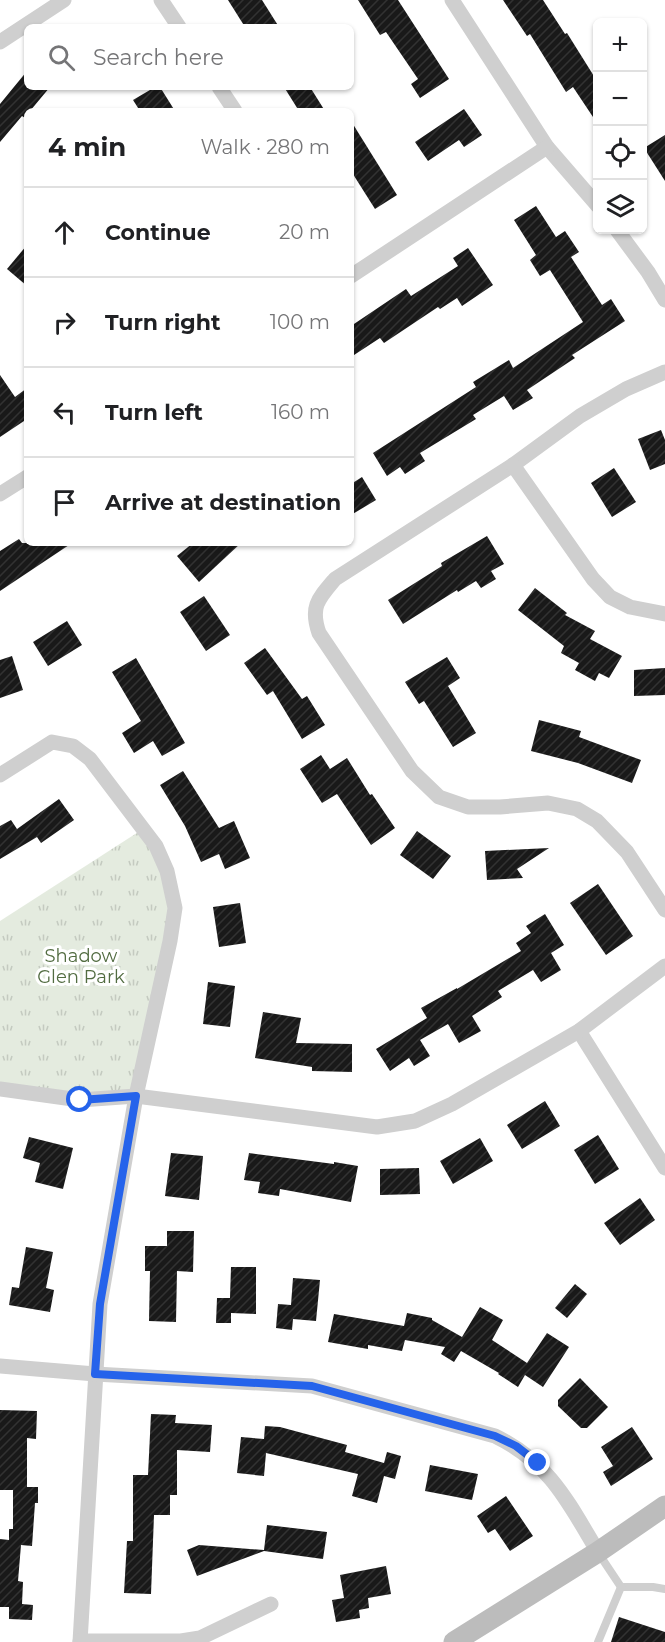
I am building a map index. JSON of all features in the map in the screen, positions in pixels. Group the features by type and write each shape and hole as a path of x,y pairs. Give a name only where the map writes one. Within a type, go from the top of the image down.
{"street":[{"path":"27,24 64,0"},
{"path":"161,0 177,24"},
{"path":"452,0 547,147 593,201"},
{"path":"0,42 24,26"},
{"path":"221,90 233,108"},
{"path":"354,274 547,147"},
{"path":"620,234 665,300"},
{"path":"665,372 626,389 580,416 513,465 335,579 315,606 314,620 319,633 412,771 438,797 468,807 548,803 577,809 597,821 627,852 665,910"},
{"path":"513,465 593,579 610,597 630,608 665,614"},
{"path":"0,494 24,479"},
{"path":"0,775 52,742 73,746 90,759 156,846 167,871 175,908 170,941 136,1096 100,1304 80,1641 182,1641 200,1638 271,1604"},
{"path":"0,1089 80,1100 136,1096 377,1127 415,1120 452,1104 579,1031 665,966"},
{"path":"579,1031 665,1168"},
{"path":"0,1366 95,1374 312,1386 495,1436 516,1446 538,1463 556,1483 598,1552"},
{"path":"454,1642 598,1552 665,1506"}],"lane":[{"path":"598,1552 621,1587"},
{"path":"621,1587 665,1589"},
{"path":"598,1642 621,1587"}],"green space":[{"name":"Shadow Glen Park","path":"143,829 175,908 136,1096 0,1089 0,921"}],"building":[{"path":"228,0 262,0 277,24 243,24"},
{"path":"358,0 398,0 449,79 420,98 411,84 418,79 386,32 380,35"},
{"path":"503,0 543,0 593,75 593,117 573,87 566,92 530,34 527,36"},
{"path":"24,75 24,90 48,90 32,108 24,108 24,117 22,116 0,142 0,104"},
{"path":"150,90 162,90 173,108 138,108 133,100"},
{"path":"286,90 312,90 323,108 297,108"},
{"path":"464,109 482,135 464,147 459,140 428,161 415,142"},
{"path":"354,126 397,195 375,209 354,176"},
{"path":"665,135 665,181 647,153 647,146"},
{"path":"536,206 556,237 565,231 579,252 571,257 602,305 611,299 625,321 572,355 575,358 527,390 533,398 513,410 504,396 473,415 476,419 420,453 425,461 405,474 400,467 387,476 373,453 476,387 473,382 509,360 513,368 583,322 550,270 540,276 530,260 536,255 514,220"},
{"path":"468,248 493,285 462,306 457,298 440,309 438,307 384,343 380,338 354,355 354,324 406,289 411,296 458,266 453,258"},
{"path":"24,249 24,283 7,269"},
{"path":"0,375 15,397 24,390 24,421 0,437"},
{"path":"661,430 665,440 665,464 650,470 638,439"},
{"path":"614,468 636,502 612,517 591,483"},
{"path":"362,477 376,500 354,513 354,482"},
{"path":"487,536 504,564 491,571 496,579 481,588 476,581 458,592 457,590 403,624 388,600 442,566 441,563"},
{"path":"19,539 24,546 68,546 0,591 0,551"},
{"path":"189,546 238,546 199,582 177,556"},
{"path":"535,588 567,613 565,615 595,631 590,639 622,656 609,678 599,673 595,681 575,670 579,663 561,653 564,646 518,610"},
{"path":"204,596 230,635 206,651 180,612"},
{"path":"67,621 82,645 48,666 33,642"},
{"path":"265,648 302,699 307,696 325,725 302,739 273,691 267,695 244,663"},
{"path":"12,656 23,690 0,698 0,660"},
{"path":"447,657 460,678 448,686 476,733 453,747 424,701 419,704 405,682"},
{"path":"136,658 185,743 162,756 153,741 134,753 122,733 141,721 112,672"},
{"path":"665,668 665,695 634,696 634,670"},
{"path":"539,720 581,731 579,737 641,760 632,783 578,763 531,751"},
{"path":"321,755 330,769 347,758 370,795 372,794 395,828 371,845 337,794 322,803 300,769"},
{"path":"183,771 219,828 234,821 250,858 225,869 219,854 201,862 185,826 160,785"},
{"path":"59,799 74,820 41,843 37,837 0,859 0,826 11,820 17,829"},
{"path":"417,831 451,856 433,879 400,855"},
{"path":"549,848 517,869 523,878 487,880 485,851"},
{"path":"598,884 633,936 606,955 570,903"},
{"path":"240,903 246,943 219,947 213,907"},
{"path":"545,914 564,945 551,953 561,970 541,982 533,970 498,991 502,997 472,1016 481,1031 459,1043 448,1024 420,1040 430,1056 414,1066 409,1058 390,1071 376,1049 427,1018 421,1008 521,951 516,943 531,933 526,926"},
{"path":"208,982 235,986 230,1027 203,1024"},
{"path":"263,1012 301,1018 296,1043 352,1044 352,1072 312,1071 312,1067 255,1058"},
{"path":"545,1101 560,1126 522,1149 507,1125"},
{"path":"598,1135 619,1169 595,1184 574,1150"},
{"path":"29,1137 73,1148 63,1189 35,1182 40,1163 23,1158"},
{"path":"480,1138 493,1161 453,1184 440,1161"},
{"path":"171,1153 203,1156 199,1200 165,1196"},
{"path":"249,1153 358,1166 351,1202 280,1189 279,1196 258,1193 260,1182 244,1180"},
{"path":"419,1168 420,1194 380,1195 380,1169"},
{"path":"640,1198 655,1220 620,1245 604,1223"},
{"path":"167,1231 194,1231 193,1272 177,1271 176,1322 149,1321 150,1271 145,1271 145,1246 167,1246"},
{"path":"26,1247 53,1252 46,1288 54,1290 50,1312 9,1305 12,1287 19,1288"},
{"path":"231,1267 256,1267 256,1314 231,1313 231,1323 216,1323 217,1298 230,1298"},
{"path":"293,1278 320,1280 316,1321 293,1319 292,1330 276,1328 278,1304 291,1305"},
{"path":"575,1284 587,1294 567,1318 555,1308"},
{"path":"480,1307 503,1320 492,1340 527,1363 547,1333 569,1347 543,1387 525,1375 518,1387 461,1351 454,1362 441,1354 445,1347 405,1340 402,1351 368,1345 368,1349 328,1342 334,1314 404,1326 407,1313 432,1318 462,1337"},
{"path":"580,1378 608,1407 587,1428 581,1428 558,1406 558,1400"},
{"path":"0,1410 37,1411 36,1439 27,1438 27,1487 38,1487 38,1503 35,1503 32,1546 21,1545 18,1581 23,1582 22,1604 33,1605 32,1620 9,1619 9,1607 0,1607 0,1539 9,1540 9,1529 13,1529 13,1490 0,1490"},
{"path":"151,1414 176,1415 175,1423 212,1425 210,1452 177,1450 177,1495 170,1495 170,1515 154,1515 151,1594 124,1593 127,1541 133,1541 133,1475 148,1475"},
{"path":"265,1426 280,1427 347,1445 345,1452 384,1463 387,1452 401,1456 395,1479 384,1476 377,1503 352,1496 358,1474 266,1453 264,1476 237,1473 241,1437 264,1439"},
{"path":"632,1427 653,1459 611,1486 603,1472 613,1466 601,1447"},
{"path":"430,1465 478,1474 472,1500 425,1491"},
{"path":"506,1496 533,1536 510,1551 495,1529 488,1533 477,1516"},
{"path":"267,1525 327,1532 323,1559 264,1551 197,1576 187,1550 199,1545 264,1550"},
{"path":"386,1566 391,1594 368,1598 369,1608 359,1610 360,1618 336,1622 332,1600 344,1598 340,1575"},
{"path":"619,1617 665,1632 665,1642 611,1642"}],"route":[{"path":"80,1100 136,1096 100,1304 95,1374 312,1386 495,1436 516,1446 538,1463"}]}
